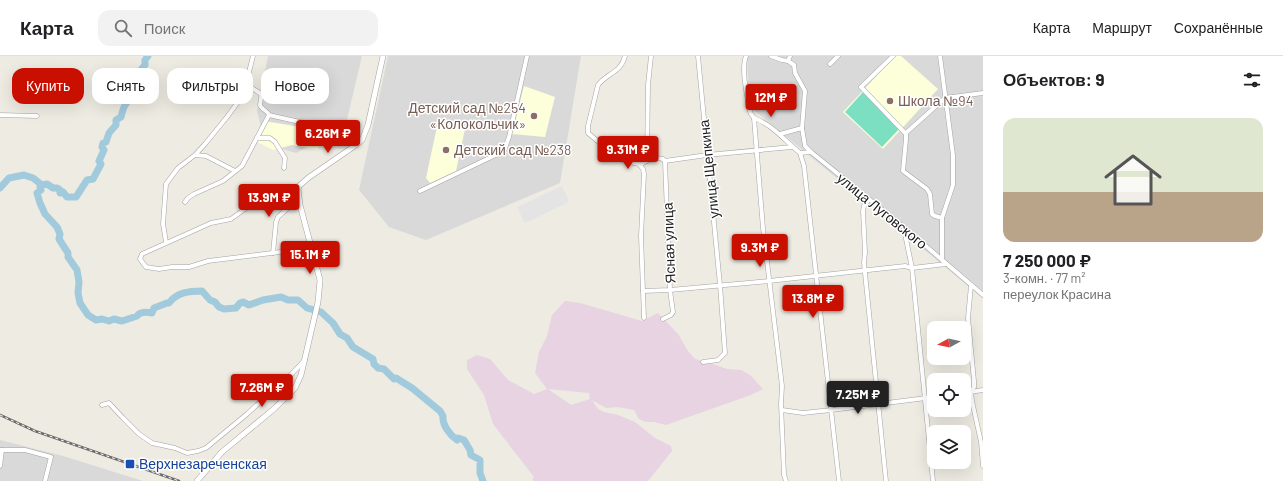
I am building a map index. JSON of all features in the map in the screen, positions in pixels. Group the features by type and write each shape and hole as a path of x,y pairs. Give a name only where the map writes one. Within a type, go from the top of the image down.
{"street":[{"path":"250,68 253,56"},
{"path":"197,481 222,452 275,408 295,388 305,360 318,302 320,280 298,199 298,189 299,186 308,178 362,140 368,125 384,56"},
{"path":"420,191 504,151 509,137 527,56"},
{"path":"625,56 621,67 602,80 598,85 588,126 588,133 620,159 640,165 644,174 641,236 644,318"},
{"path":"647,161 648,85 651,56"},
{"name":"улица Щепкина","path":"698,56 725,353 718,360 703,362"},
{"path":"746,56 744,60 744,70 751,114 754,118 780,134 800,153 804,166 839,481"},
{"path":"771,56 782,60 789,58 794,65 795,73 804,91 802,128 805,146 811,152"},
{"path":"830,64 838,56"},
{"path":"894,56 861,87 906,134 903,171 927,189 930,194 932,214 942,218"},
{"path":"940,56 953,155 953,184 942,218 942,260"},
{"path":"253,89 261,94 261,107 268,112 269,115 326,128 348,131"},
{"path":"907,132 945,98 983,93"},
{"path":"166,242 163,224 166,184 178,168 195,155 237,104"},
{"path":"0,115 38,116"},
{"path":"185,202 194,194 223,181 234,170 242,166 269,115"},
{"path":"754,118 769,281 782,386 784,475 786,481"},
{"path":"780,134 802,128"},
{"path":"257,138 270,138 275,142 285,158 284,168"},
{"path":"640,165 658,158 665,161 707,155 792,147"},
{"path":"800,153 811,152"},
{"name":"улица Луговского","path":"811,152 906,229 983,295"},
{"path":"195,155 206,156 234,170"},
{"name":"Ясная улица","path":"663,319 671,315 673,312 670,290 665,161"},
{"path":"298,189 284,188 256,201 231,219 211,223 166,242 142,254 140,259 146,268 159,269 189,267 208,261 312,248"},
{"path":"273,252 276,222 278,217 298,199"},
{"path":"869,199 864,206 863,211 865,270 886,481"},
{"path":"906,229 906,239 912,268 933,481"},
{"path":"643,291 769,281 905,266 912,268 946,264"},
{"path":"970,285 968,318 974,381 974,387 971,392 973,410 981,442 983,466"},
{"path":"102,405 109,403 134,429 152,443 175,448 187,453 198,451 206,448 270,393 277,389 305,360"},
{"path":"971,392 983,390"},
{"path":"782,410 802,413 925,398"},
{"path":"0,466 1,450 25,450 50,457 45,481"}],"shaded area":[{"path":"268,56 362,56 345,128 296,153 265,144 257,111 261,91 261,104 329,104 329,68 266,68"},
{"path":"388,56 581,56 560,183 426,240 389,227 359,190"},
{"path":"747,56 983,56 983,298 749,106"},
{"name":"Школа №94","path":"895,56 901,56 938,89 883,149 843,112"},
{"name":"Детский сад №254 «Колокольчик»","path":"524,86 555,97 545,137 512,134"},
{"path":"265,121 323,131 318,150 292,145 273,150 257,142"},
{"name":"Детский сад №238","path":"438,122 465,129 456,171 430,183 426,178"},
{"path":"562,186 569,202 525,223 517,207"},
{"path":"565,301 580,303 642,321 658,313 678,334 688,351 695,359 727,369 741,370 750,375 763,389 751,395 666,425 646,422 639,419 634,410 618,407 606,408 592,400 598,409 635,422 655,438 671,446 672,451 648,481 534,481 532,479 534,477 493,424 484,395 467,369 467,360 477,355 490,359 508,380 534,394 547,389 535,373 539,352 547,336 552,315","holes":["548,389 589,393 590,399 571,405"]},
{"path":"0,440 63,456 143,481 0,481"}],"green space":[{"path":"863,92 901,127 882,147 845,112"}],"waterway":[{"path":"148,56 145,60 145,65 139,72 140,79 133,97 126,103 121,117 116,120 116,125 109,133 106,142 103,143 102,147 104,150 99,161 101,164 93,179 87,180 76,197 67,197 63,192 60,193 60,190 57,188 53,188 47,184 42,185 40,187 41,190 37,193 45,214 57,227 60,234 59,239 68,253 68,257 77,270 80,303 88,315 96,320 102,319 109,321 114,319 122,321 142,313 152,313 154,308 169,303 176,296 193,291 202,291 210,300 224,309 236,308 243,302 249,305 263,300 281,297 288,300 298,300 307,308 321,312 333,323 340,334 347,338 353,347 373,359 374,364 378,368 384,369 394,379 396,378 412,388 440,411 449,433 457,440 458,438 464,440 470,450 471,455 480,460 480,473 483,481"},
{"path":"0,188 9,178 24,175 33,178 42,185"}],"railway":[{"path":"0,415 35,431 179,481"}],"place":[{"name":"Школа №94","path":"890,101"},
{"name":"Детский сад №254 «Колокольчик»","path":"534,116"},
{"name":"Детский сад №238","path":"446,150"},
{"name":"Верхнезареченская","path":"130,464"}]}
